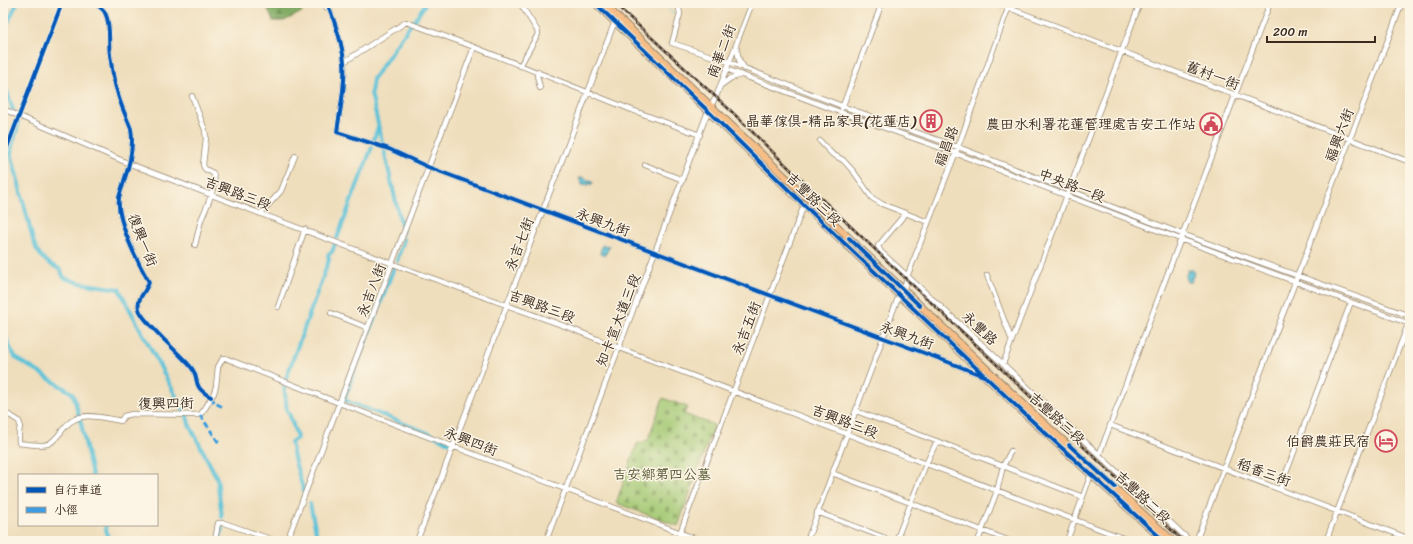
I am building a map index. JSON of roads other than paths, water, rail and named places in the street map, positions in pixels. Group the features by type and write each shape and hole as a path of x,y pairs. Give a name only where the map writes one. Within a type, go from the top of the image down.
{"main road":[{"name":"吉豐路三段","path":"595,3 904,289 1024,405 1096,470"},
{"name":"吉豐路三段","path":"603,3 804,205 1091,474"},
{"name":"吉豐路二段","path":"1096,470 1172,541"},
{"name":"吉豐路二段","path":"1091,474 1164,541"}],"street":[{"name":"復興一街","path":"90,3 97,4 106,14 109,27 109,48 116,90 132,135 130,164 119,198 119,208 122,223 149,282 148,287 141,295 138,308 147,322 192,367 198,388 201,392 211,397"},
{"path":"318,3 327,5"},
{"path":"520,3 538,30 538,34 520,66"},
{"name":"中央路一段","path":"678,3 680,14 672,43 729,62 842,106 958,147 1180,239 1294,282 1410,321"},
{"name":"南華二街","path":"710,109 752,3"},
{"path":"840,112 882,3"},
{"name":"舊村一街","path":"996,3 1009,5 1121,52 1410,162"},
{"path":"1003,364 1140,3"},
{"path":"1099,454 1270,3"},
{"name":"福興六街","path":"1196,541 1402,3"},
{"name":"永興九街","path":"327,5 339,33 344,62 344,84 337,132 389,149 428,167 543,211 986,377"},
{"name":"福昌路","path":"807,541 899,295 904,289 907,277 958,147 1009,5"},
{"name":"永吉七街","path":"417,541 615,21"},
{"path":"344,62 406,22 700,135"},
{"path":"736,44 739,60 745,69"},
{"name":"永吉八街","path":"287,541 474,47"},
{"name":"中央路一段","path":"726,69 840,112 1297,275 1410,321"},
{"path":"538,72 537,75 540,88"},
{"path":"720,86 731,78 741,75"},
{"path":"192,96 205,130 206,138 203,165 214,175 211,194 195,245"},
{"name":"吉興路三段","path":"3,109 130,164 393,264 570,328 619,348 1131,541"},
{"name":"知卡宣大道三段","path":"546,541 710,109"},
{"path":"820,141 832,154 843,160 854,172 872,198 882,204 928,222"},
{"path":"261,213 281,191 295,156"},
{"path":"645,165 682,180"},
{"name":"永吉五街","path":"677,541 804,205"},
{"name":"永豐路","path":"906,213 878,246 881,252 1003,364 1190,541"},
{"path":"278,307 305,230"},
{"path":"987,275 1012,341"},
{"path":"1280,489 1351,302"},
{"path":"331,313 368,328"},
{"path":"1326,541 1410,321"},
{"name":"復興四街","path":"3,412 18,420 20,423 19,443 44,445 49,443 68,423 80,417 121,421 124,416 132,414 200,414 206,407 216,386 218,368 223,358 232,361"},
{"name":"永興四街","path":"232,361 702,541"},
{"path":"856,411 1083,497"},
{"name":"稻香三街","path":"1110,425 1410,539"},
{"path":"896,541 926,464 937,441"},
{"path":"978,541 998,491 1003,466 1011,451"},
{"path":"832,473 1010,541"},
{"path":"1067,541 1091,474"},
{"path":"818,512 893,541"},
{"path":"215,541 218,523 224,523 276,541"}],"water":[{"path":"582,177 591,180 593,183 591,185 589,183 587,186 582,185 579,178"},
{"path":"602,245 610,246 605,255 600,253"},
{"path":"1188,270 1193,270 1194,273 1191,282 1187,282 1185,277"}],"waterway":[{"path":"3,33 17,3"},
{"path":"414,21 426,3"},
{"path":"662,3 673,13"},
{"path":"383,146 371,93 373,79 411,24"},
{"path":"3,80 13,110"},
{"path":"18,118 18,127 12,144 11,153 33,240 37,250 47,261 60,269 64,278 80,283 119,289 186,415"},
{"path":"373,142 378,127"},
{"path":"337,238 372,147"},
{"path":"384,150 403,233"},
{"path":"397,261 404,239"},
{"path":"285,381 329,260 328,255 332,252 335,244"},
{"path":"394,267 344,400 450,443"},
{"path":"3,325 9,346 16,358 72,393 79,416"},
{"path":"284,385 287,411"},
{"path":"289,413 297,437 291,442 294,458 304,492"},
{"path":"187,416 189,424 217,478 222,517"},
{"path":"80,419 92,474"},
{"path":"310,504 318,541"},
{"path":"105,526 109,541"},
{"path":"220,541 222,527"}],"railway":[{"path":"614,3 730,110 789,168 1183,541"}],"place":[{"name":"晶華傢俱-精品家具(花蓮店)","path":"931,121"},
{"name":"農田水利署花蓮管理處吉安工作站","path":"1211,124"},
{"name":"伯爵農莊民宿","path":"1386,441"}],"park label":[{"name":"吉安鄉第四公墓","path":"662,474"}]}
